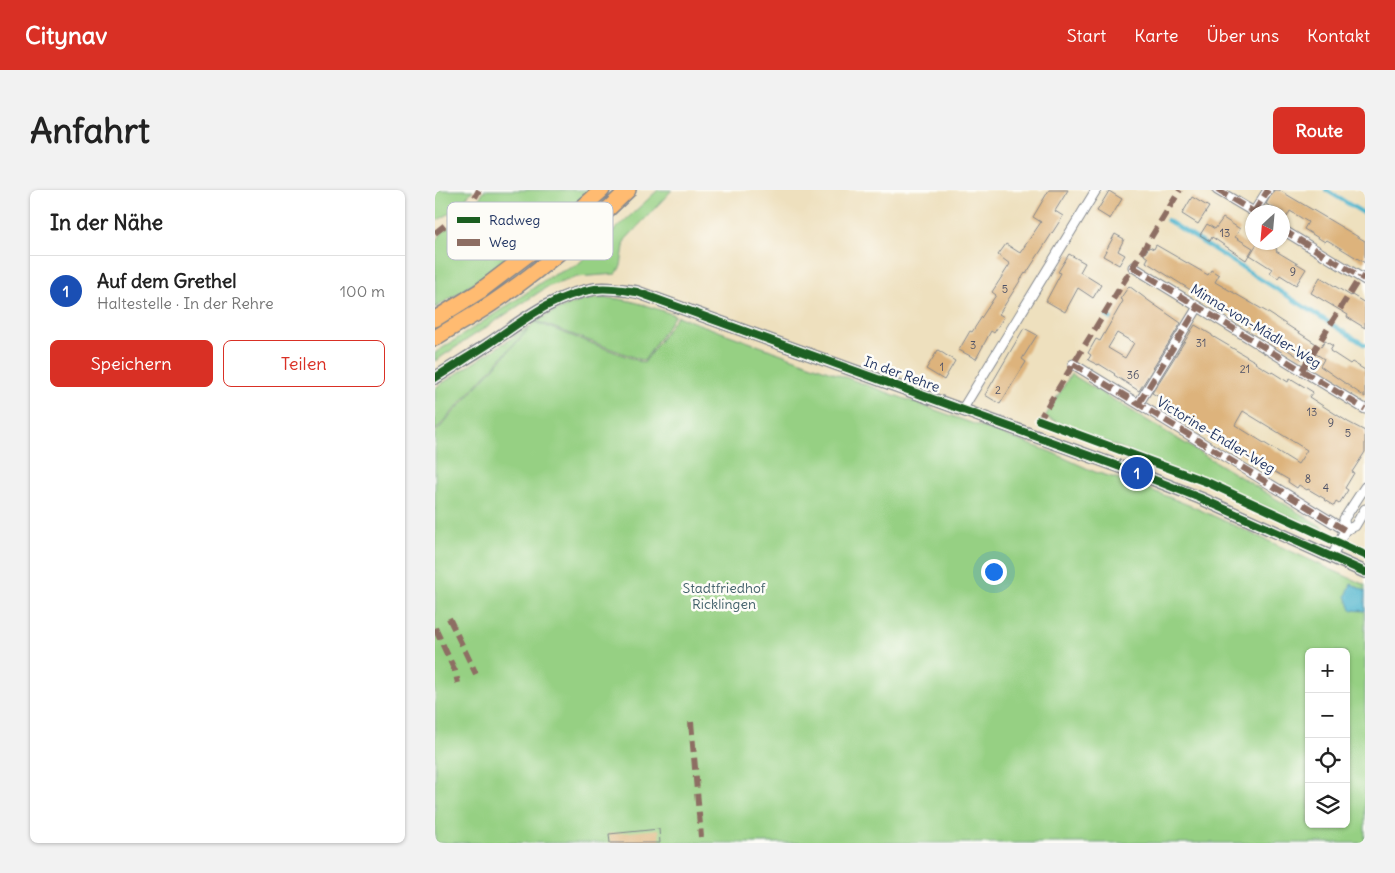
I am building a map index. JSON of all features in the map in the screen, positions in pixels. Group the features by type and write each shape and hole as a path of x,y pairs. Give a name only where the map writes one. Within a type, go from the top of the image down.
{"highway":[{"path":"588,202 602,190"},
{"path":"613,204 628,190"},
{"path":"435,319 479,291 520,260"},
{"path":"435,338 491,304 550,260"}],"street":[{"path":"962,410 1096,190"},
{"path":"1217,190 1245,207"},
{"path":"1258,205 1268,190"},
{"path":"1290,234 1365,280"},
{"name":"Minna-von-Mädler-Weg","path":"1133,267 1365,409"},
{"name":"In der Rehre","path":"435,378 538,310 562,298 597,289 618,289 637,292 1164,484 1200,498 1365,572"},
{"path":"1139,404 1198,307"},
{"name":"Victorine-Endler-Weg","path":"1073,364 1345,530"},
{"path":"1332,557 1345,530 1344,519 1365,487"},
{"path":"1345,530 1355,526 1365,509"}],"green space":[{"path":"435,190 473,190 462,202 447,202 447,214 435,221"},
{"path":"484,190 591,190 577,202 478,201"},
{"path":"658,190 672,190 625,240 621,266 616,274 577,277 547,287 435,361 435,353 549,277 577,265 582,260 613,260 613,232"},
{"path":"447,228 447,260 506,260 435,308 435,242"},
{"path":"600,298 629,301 675,315 644,361 536,321 575,303"},
{"name":"Stadtfriedhof Ricklingen","path":"677,316 1051,452 1095,472 1136,484 1196,508 1365,585 1365,843 435,843 435,433 535,322 644,363"},
{"path":"530,326 435,431 435,388"},
{"path":"1071,374 1324,528 1323,530 1045,417"}],"water":[{"path":"1351,584 1365,591 1365,611 1351,610 1346,596"}],"building":[{"path":"1049,190 1068,190 1055,211 1063,216 999,314 1004,317 994,333 991,331 976,359 959,350 996,295 992,292 1010,264 998,255 1006,244 1020,253 1041,222 1033,217"},
{"path":"1274,190 1279,190 1365,241 1365,263 1327,240 1325,242 1304,229 1308,222 1290,211 1290,205 1266,204"},
{"path":"1109,191 1122,199 1110,219 1097,211"},
{"path":"1192,197 1209,207 1198,224 1182,214"},
{"path":"1223,218 1240,229 1235,237 1245,243 1245,250 1252,250 1246,260 1212,237 1210,241 1200,235 1207,224 1215,229"},
{"path":"1115,234 1124,239 1118,251 1125,255 1119,265 1103,256"},
{"path":"1156,245 1208,275 1211,270 1219,275 1215,282 1267,312 1321,347 1325,341 1333,346 1330,351 1350,364 1352,362 1365,370 1365,397 1320,366 1324,359 1308,349 1302,359 1218,306 1217,308 1204,300 1146,262 1148,258 1144,255 1149,247 1154,249"},
{"path":"1253,250 1276,250 1306,269 1296,285 1280,275 1278,278 1270,273 1272,269 1250,255"},
{"path":"1069,254 1085,263 1080,272 1101,285 1093,298 1078,288 1065,312 1046,301 1061,273 1058,272"},
{"path":"1320,277 1365,303 1365,328 1347,317 1348,315 1311,293"},
{"path":"1129,286 1181,323 1139,391 1099,364 1088,360 1091,355 1088,353 1096,339 1100,341 1123,301 1120,299","holes":["1117,333 1134,343 1125,358 1108,348"]},
{"path":"1195,325 1272,373 1288,382 1290,378 1313,392 1309,397 1365,431 1365,452 1352,472 1354,473 1345,488 1348,490 1339,504 1336,502 1334,506 1308,489 1299,485 1297,488 1288,482 1289,480 1263,465 1262,467 1219,440 1220,438 1212,433 1184,419 1185,417 1169,407 1158,403 1161,398 1152,393","holes":["1243,411 1307,450 1298,464 1235,425"]},
{"path":"1024,328 1037,335 1022,359 1026,362 1000,404 985,395"},
{"path":"938,350 955,361 944,380 926,369"},
{"path":"659,829 660,843 610,843 609,834"}],"waterway":[{"path":"1326,190 1365,214"},
{"path":"1167,220 1330,323"},
{"path":"1107,316 1116,322"},
{"path":"1333,325 1365,345"}],"marked path":[{"path":"472,202 479,190"},
{"path":"1041,421 1039,420 1180,190"},
{"path":"1217,190 1245,207"},
{"path":"1258,205 1268,190"},
{"path":"435,233 447,224"},
{"path":"1290,234 1364,279"},
{"path":"1133,267 1365,409"},
{"path":"1302,370 1360,277"},
{"path":"1139,403 1198,307"},
{"path":"1073,364 1345,530"},
{"path":"449,618 476,674"},
{"path":"435,628 455,671 458,683"},
{"path":"691,722 701,837"}],"cycle path":[{"path":"435,378 525,319 565,297 600,288 637,292 1137,473 1200,498 1365,572"},
{"path":"1039,420 1209,483 1365,555"}],"place":[{"name":"Auf dem Grethel","path":"1137,473"}]}
